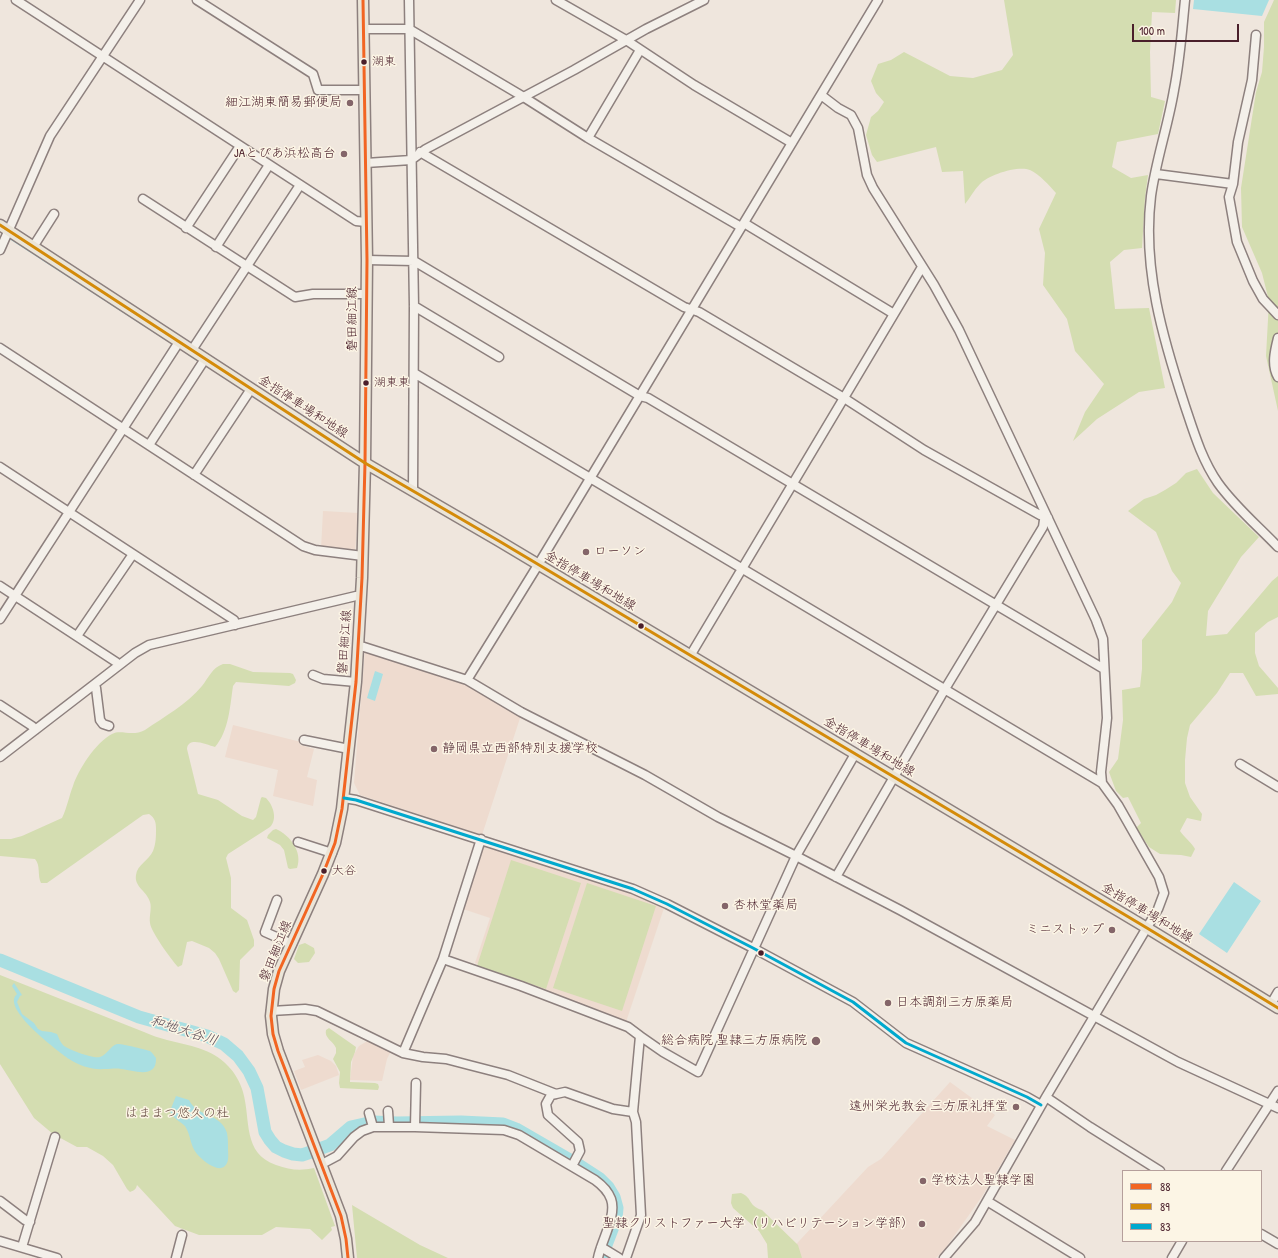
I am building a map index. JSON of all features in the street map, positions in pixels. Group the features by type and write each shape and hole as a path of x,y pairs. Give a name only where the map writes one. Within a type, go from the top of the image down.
{"main road":[{"name":"磐田細江線","path":"348,1258 341,1216 276,1043 273,1032 271,1011 276,980 332,853 339,826 344,798 356,682 363,556 365,463 367,260 363,0"},
{"name":"金指停車場和地線","path":"4,228 365,463 894,776 1274,1006"}],"street":[{"path":"16,0 356,221 366,222"},
{"path":"0,250 4,228 50,136 140,0"},
{"path":"197,0 313,74 318,90 364,90"},
{"path":"409,0 414,260 412,491"},
{"path":"556,0 626,40 694,85 792,143"},
{"path":"366,163 411,160 420,152 522,96 704,0"},
{"path":"467,680 538,565 878,0"},
{"path":"1185,0 1175,89 1161,144 1151,196 1149,239 1154,291 1162,329 1182,396 1198,446 1207,466 1232,501 1278,547"},
{"path":"364,29 409,29 522,96 588,138 743,225 894,314"},
{"path":"1256,35 1252,80 1238,142 1233,184 1229,197 1237,242 1252,281 1263,299 1278,314"},
{"path":"588,138 640,50"},
{"path":"821,95 838,108 851,115 858,128 867,175 873,188 934,285 959,330 1096,620 1103,639 1107,718 1101,772 1102,784"},
{"path":"186,228 240,146"},
{"path":"420,152 691,310 699,312 844,398 924,450 1040,515 1048,518"},
{"path":"216,247 269,165"},
{"path":"1156,174 1233,184"},
{"path":"192,350 300,185"},
{"path":"143,199 295,298 313,294 366,294"},
{"path":"33,247 54,214"},
{"path":"367,260 414,260 640,396 648,398 1104,669"},
{"path":"690,656 922,267"},
{"path":"414,306 499,357"},
{"path":"1278,338 1274,367 1278,376"},
{"path":"0,619 179,342"},
{"path":"0,348 307,548 363,556"},
{"path":"149,446 205,359"},
{"path":"414,373 1102,784 1118,805 1159,877 1164,893 1158,909 1046,1097 975,1222 944,1258"},
{"path":"194,475 251,389"},
{"path":"0,467 234,620 235,624"},
{"path":"836,877 945,689 1043,527 1044,520 1048,518"},
{"path":"77,636 133,554"},
{"path":"0,586 119,665"},
{"path":"0,757 119,665 149,645 356,596 361,597"},
{"path":"358,646 467,680 521,712 645,775 718,817 836,877 1095,1015 1178,1062 1278,1108"},
{"path":"314,675 323,679 356,682"},
{"path":"94,685 96,688 100,720 102,724 109,726"},
{"path":"0,705 32,726 35,730"},
{"path":"304,740 349,749"},
{"path":"443,959 521,986 628,1027 663,1052 698,1072 796,856 855,754"},
{"path":"1240,764 1278,787"},
{"path":"344,798 356,800 481,839 633,889 667,904 754,948 853,1002 906,1043 1042,1105"},
{"path":"403,1054 443,959 481,839"},
{"path":"298,842 332,853"},
{"path":"277,900 265,932 292,944"},
{"path":"1274,1006 1278,992"},
{"path":"271,1011 305,1009 317,1011 403,1054 446,1059 486,1069 508,1075 556,1094"},
{"path":"626,1258 641,1215 636,1122 632,1112 640,1036"},
{"path":"414,1126 416,1083"},
{"path":"1227,1170 1278,1091"},
{"path":"572,1165 580,1151 578,1142 548,1115 546,1104 551,1095 565,1092 613,1110 632,1112"},
{"path":"1046,1097 1158,1170"},
{"path":"388,1111 389,1126"},
{"path":"370,1113 373,1127"},
{"path":"321,1161 337,1156 354,1137 362,1131 373,1127 414,1126 504,1130 519,1135 572,1165 606,1189 612,1200 612,1214 598,1258"},
{"path":"22,1247 55,1137"},
{"path":"0,1201 25,1220 30,1222"},
{"path":"987,1201 1080,1258"},
{"path":"176,1258 182,1235"},
{"path":"1262,1235 1278,1244"},
{"path":"0,1240 57,1258"},
{"path":"1172,1258 1181,1242"},
{"path":"601,1247 619,1258"}],"shaded area":[{"path":"323,511 358,513 355,553 321,549"},
{"name":"静岡県立西部特別支援学校","path":"365,650 466,683 521,715 482,835 360,795 354,783"},
{"path":"233,725 301,742 300,745 314,749 307,777 317,780 313,806 273,796 278,770 225,757"},
{"path":"482,846 635,894 664,908 626,1022 475,963 490,918 463,909"},
{"path":"369,1040 391,1051 387,1059 382,1081 350,1080 353,1056 359,1046"},
{"path":"318,1055 331,1061 336,1066 339,1075 301,1090 294,1071 305,1067 302,1060"},
{"name":"学校法人聖隷学園","path":"950,1082 995,1115 987,1126 1015,1140 983,1195 945,1249 936,1258 774,1258 787,1254 868,1167 881,1159"}],"green space":[{"path":"1004,0 1176,0 1175,13 1152,12 1150,52 1151,97 1165,101 1158,134 1117,142 1112,167 1131,178 1148,175 1142,248 1124,250 1110,262 1115,309 1149,308 1165,388 1139,392 1097,419 1073,441 1085,412 1104,384 1075,351 1067,319 1043,285 1045,253 1039,229 1056,193 1034,172 1025,169 1018,169 996,174 990,177 980,184 965,204 963,171 942,172 936,147 877,162 872,155 866,135 871,117 878,111 884,102 876,93 871,81 878,64 891,60 904,52 950,76 973,78 1002,70 1013,55"},
{"path":"1274,0 1278,0 1278,411 1266,356 1269,301 1262,273 1242,227 1241,188 1256,92 1262,72 1264,22"},
{"path":"1197,469 1213,493 1259,537 1241,557 1208,611 1206,636 1227,634 1272,581 1278,576 1278,617 1268,622 1255,633 1255,653 1259,666 1278,688 1278,694 1256,696 1243,673 1230,673 1217,693 1190,725 1185,760 1185,783 1190,797 1202,814 1201,821 1187,818 1180,831 1195,849 1191,857 1160,854 1149,847 1136,828 1141,823 1128,797 1123,798 1116,791 1109,772 1118,759 1123,720 1122,690 1140,687 1142,669 1142,640 1172,602 1181,583 1172,571 1156,532 1128,511 1144,499 1156,495 1176,483 1186,473"},
{"path":"223,664 230,664 253,672 290,673 293,674 296,680 295,683 289,686 236,682 233,686 226,726 220,741 215,747 194,742 188,745 187,749 198,794 218,800 242,816 253,820 256,817 262,797 269,801 274,812 274,820 270,827 228,854 226,858 231,878 231,908 247,920 254,940 254,946 240,960 239,990 236,993 233,991 219,959 209,948 192,941 187,942 182,965 178,967 157,939 151,927 150,902 137,883 136,879 137,871 151,854 155,846 156,824 155,820 149,814 143,815 47,883 41,883 38,865 35,859 0,856 0,839 11,839 22,836 62,818 79,772 88,757 100,743 115,733 136,733 145,730 189,699 202,686 213,670"},
{"path":"276,829 286,835 297,850 297,868 288,868 284,850 280,845 267,838 273,830"},
{"path":"511,860 581,883 546,989 477,966"},
{"path":"587,883 656,906 622,1011 553,988"},
{"path":"305,943 314,948 315,953 309,962 298,963 294,959 299,945"},
{"name":"はままつ悠久の杜","path":"0,975 152,1035 200,1048 222,1060 233,1072 242,1088 250,1134 253,1144 258,1152 265,1160 281,1167 300,1170 314,1168 335,1226 331,1227 332,1230 322,1240 310,1229 276,1227 262,1235 199,1235 175,1226 137,1185 135,1189 130,1192 113,1165 103,1156 87,1147 77,1147 53,1134 34,1118 0,1064"},
{"path":"329,1028 356,1047 351,1062 350,1082 375,1083 378,1084 378,1090 340,1088 340,1072 333,1059 336,1053 336,1048 326,1035 326,1030"},
{"path":"741,1193 747,1197 754,1206 762,1210 798,1245 802,1258 768,1258 767,1244 759,1231 733,1208 731,1203 732,1194"},
{"path":"352,1205 420,1245 448,1258 357,1258"}],"water":[{"path":"1194,0 1269,0 1262,16 1193,9"},
{"path":"375,671 383,674 375,701 367,698"},
{"path":"1234,882 1261,901 1227,953 1199,934"},
{"path":"14,983 22,995 17,1002 22,1014 34,1023 38,1029 57,1034 61,1043 66,1047 92,1057 103,1056 117,1044 150,1051 156,1058 153,1069 138,1072 117,1069 95,1069 82,1066 69,1059 43,1039 23,1019 16,1009 14,1000 17,994 12,986"},
{"path":"176,1096 189,1100 197,1110 214,1118 224,1127 227,1133 228,1161 224,1167 216,1168 203,1160 197,1154 185,1126 174,1118 170,1111"}],"waterway":[{"path":"11,239 105,300"},
{"path":"108,302 173,344"},
{"path":"188,354 200,362"},
{"path":"227,379 242,389"},
{"name":"和地大谷川","path":"0,960 139,1017 207,1036 224,1044 238,1056 249,1071 257,1088 265,1132 270,1140 276,1147 293,1154 302,1155 330,1145 351,1127 373,1122 461,1122 503,1124 516,1129 580,1166 600,1179 608,1187 614,1197 617,1208 616,1219 601,1258"}],"transit line":[{"name":"88","path":"348,1258 341,1216 278,1051 273,1034 271,1016 274,989 279,971 323,874 335,843 342,809 356,682 362,578 365,463 367,260 363,0"},
{"name":"89","path":"0,225 365,463 499,541 1147,928 1278,1008"},
{"name":"83","path":"344,798 356,800 633,889 667,904 753,948 853,1002 906,1043 1027,1097 1041,1105"}],"place":[{"name":"湖東","path":"364,62"},
{"name":"細江湖東簡易郵便局","path":"350,103"},
{"name":"JAとぴあ浜松高台","path":"344,154"},
{"name":"湖東東","path":"366,383"},
{"name":"ローソン","path":"586,552"},
{"name":"静岡県立西部特別支援学校","path":"434,749"},
{"name":"大谷","path":"324,871"},
{"name":"杏林堂薬局","path":"725,906"},
{"name":"ミニストップ","path":"1112,930"},
{"name":"日本調剤三方原薬局","path":"888,1003"},
{"name":"総合病院 聖隷三方原病院","path":"816,1041"},
{"name":"遠州栄光教会 三方原礼拝堂","path":"1016,1107"},
{"name":"学校法人聖隷学園","path":"923,1181"},
{"name":"聖隷クリストファー大学（リハビリテーション学部）","path":"922,1224"}]}
